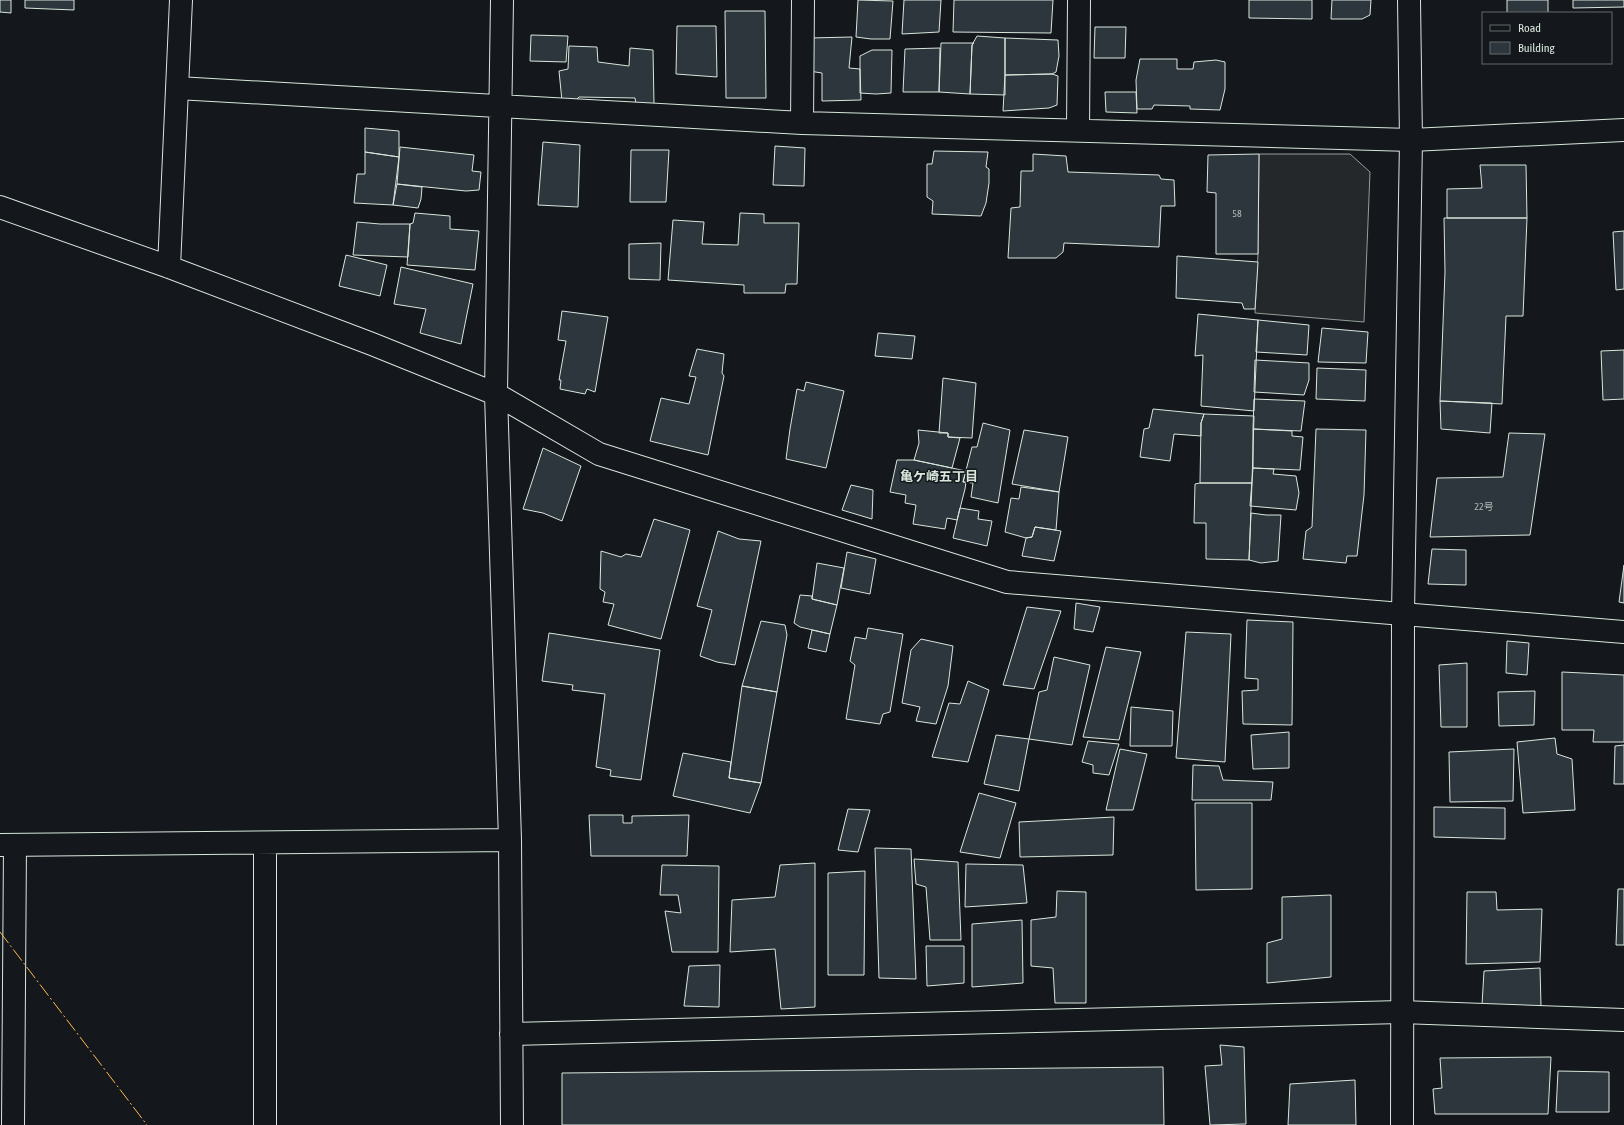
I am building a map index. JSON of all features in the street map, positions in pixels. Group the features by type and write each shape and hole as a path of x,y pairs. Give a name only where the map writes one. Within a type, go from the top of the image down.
{"street":[{"path":"169,268 181,0"},
{"path":"502,0 496,394 510,840 512,1125"},
{"path":"802,0 802,123"},
{"path":"1078,130 1079,0"},
{"path":"1402,1125 1401,1012 1403,614 1411,140 1409,0"},
{"path":"177,88 802,123 1411,140 1624,130"},
{"path":"0,207 372,344 496,394 599,454 1007,582 1624,632"},
{"path":"13,1125 8,845 510,840"},
{"path":"265,842 265,1125"},
{"path":"511,1034 1401,1012 1624,1020"}],"shaded area":[{"path":"1259,154 1350,154 1370,172 1364,322 1255,313 1258,254"}],"building":[{"path":"0,0 11,0 11,13 0,12"},
{"path":"25,0 74,0 74,10 25,8"},
{"path":"858,0 893,1 890,39 856,37"},
{"path":"904,0 941,0 939,32 902,34"},
{"path":"954,0 1053,0 1051,33 953,32"},
{"path":"1249,0 1312,0 1312,19 1249,18"},
{"path":"1332,0 1371,0 1370,15 1362,19 1331,19"},
{"path":"1507,0 1548,0 1548,12 1507,12"},
{"path":"1573,0 1624,0 1624,7 1573,8"},
{"path":"725,11 765,11 766,98 726,98"},
{"path":"677,26 716,26 717,77 676,74"},
{"path":"1095,27 1126,27 1125,58 1094,58"},
{"path":"531,35 568,36 566,62 530,61"},
{"path":"977,36 1005,38 1005,95 970,94 972,45"},
{"path":"852,37 849,68 860,69 861,100 822,101 822,73 809,71 810,38"},
{"path":"1005,38 1058,40 1059,56 1056,72 1052,74 1005,75"},
{"path":"941,43 974,43 972,45 970,94 939,92"},
{"path":"569,46 597,47 598,62 629,66 630,48 653,50 654,104 636,104 635,98 579,97 575,101 562,101 559,71 568,69"},
{"path":"940,48 939,92 903,92 905,49"},
{"path":"872,50 892,50 891,93 860,93 860,56"},
{"path":"1140,59 1177,59 1177,69 1193,69 1194,62 1216,60 1225,62 1225,89 1220,110 1190,109 1190,106 1154,105 1152,109 1137,109 1136,80"},
{"path":"1052,74 1058,76 1057,105 1049,108 1003,111 1005,75"},
{"path":"1105,92 1136,92 1137,113 1106,112"},
{"path":"365,128 399,131 399,157 365,152"},
{"path":"543,142 580,145 578,207 538,205"},
{"path":"775,146 805,148 804,186 773,185"},
{"path":"400,147 474,155 472,171 481,172 479,190 466,191 397,184"},
{"path":"631,150 669,150 666,202 630,202"},
{"path":"934,151 988,152 986,167 989,169 989,183 986,203 981,216 932,214 933,201 927,197 927,164 932,164"},
{"path":"365,152 399,157 393,205 354,203 357,174 365,174"},
{"path":"1033,154 1066,156 1068,172 1159,175 1161,179 1174,180 1175,206 1161,206 1159,247 1064,243 1063,252 1056,258 1008,258 1011,208 1020,207 1021,171 1033,171"},
{"path":"1259,154 1258,254 1216,254 1216,193 1207,192 1208,155"},
{"path":"1480,165 1526,165 1527,218 1447,218 1447,189 1482,188"},
{"path":"397,184 422,187 421,199 418,208 393,205"},
{"path":"415,213 450,216 450,229 479,231 475,270 407,265 410,224 413,223"},
{"path":"740,213 764,214 764,223 799,223 797,284 786,284 785,293 744,293 744,285 668,280 673,220 704,222 702,244 738,245"},
{"path":"1444,218 1527,218 1523,316 1506,316 1502,404 1440,401 1445,272"},
{"path":"357,222 410,224 408,257 353,255"},
{"path":"1624,231 1624,289 1616,290 1613,232"},
{"path":"661,243 660,280 629,279 629,244"},
{"path":"346,255 387,265 380,296 339,286"},
{"path":"1177,256 1258,262 1255,309 1244,309 1242,303 1176,298"},
{"path":"401,267 473,284 461,344 420,333 426,309 394,304"},
{"path":"562,311 608,317 595,392 587,389 585,394 560,389 561,380 559,380 566,341 558,340"},
{"path":"1198,314 1258,320 1254,411 1201,406 1203,355 1195,356"},
{"path":"1258,320 1309,325 1307,355 1256,352"},
{"path":"1322,328 1368,332 1366,363 1318,362"},
{"path":"878,333 915,336 912,359 875,356"},
{"path":"697,349 724,354 722,373 724,376 708,455 650,441 661,398 689,404 696,377 689,376"},
{"path":"1624,350 1624,399 1603,400 1601,351"},
{"path":"1255,360 1309,363 1309,380 1304,395 1254,392"},
{"path":"1317,368 1366,370 1365,401 1316,399"},
{"path":"943,378 976,383 972,438 948,437 948,433 939,433"},
{"path":"806,382 844,391 826,468 786,459 797,389 804,391"},
{"path":"1254,399 1305,401 1301,431 1253,429"},
{"path":"1440,401 1492,403 1490,433 1441,429"},
{"path":"1153,409 1204,414 1201,423 1201,436 1174,434 1170,461 1140,457 1144,429 1149,428"},
{"path":"1204,414 1254,416 1252,483 1200,483 1201,423"},
{"path":"983,423 1010,430 998,503 971,497 973,483 963,482 972,447 977,447"},
{"path":"1253,429 1292,431 1292,436 1303,437 1300,470 1253,468"},
{"path":"1316,429 1366,430 1364,495 1357,556 1347,556 1346,563 1303,559 1306,531 1312,527"},
{"path":"918,430 948,433 948,437 960,438 952,468 914,460 919,443"},
{"path":"1024,430 1068,437 1059,492 1012,484"},
{"path":"1509,433 1545,434 1530,535 1430,537 1437,478 1503,477"},
{"path":"543,448 581,466 562,521 543,513 523,509"},
{"path":"897,460 914,460 966,471 963,482 966,482 965,489 957,520 947,518 945,529 913,524 916,505 905,503 906,495 890,492"},
{"path":"1253,468 1274,469 1273,474 1296,476 1299,493 1296,510 1250,506"},
{"path":"1252,483 1249,560 1206,559 1206,523 1194,523 1195,484"},
{"path":"851,485 873,490 872,519 842,510"},
{"path":"1021,487 1059,492 1056,530 1035,527 1032,537 1026,538 1005,532 1011,498 1019,499"},
{"path":"960,508 979,511 978,519 992,521 987,546 953,538"},
{"path":"1251,513 1281,515 1278,561 1261,563 1249,560"},
{"path":"654,519 690,530 661,639 608,625 614,604 603,602 605,592 600,589 601,551 621,557 626,554 641,557"},
{"path":"1035,527 1061,531 1054,561 1022,556 1026,538 1032,537"},
{"path":"718,531 739,539 761,541 735,665 717,662 700,656 712,610 697,606"},
{"path":"1432,549 1466,550 1466,585 1428,584"},
{"path":"847,552 876,559 870,594 841,588"},
{"path":"817,563 844,568 837,605 812,599"},
{"path":"1624,565 1624,603 1619,602"},
{"path":"800,595 812,596 812,599 837,605 830,634 800,627 794,623"},
{"path":"1076,603 1100,607 1093,632 1074,629"},
{"path":"1027,607 1061,611 1034,689 1003,685"},
{"path":"1247,620 1293,622 1292,725 1243,724 1242,691 1258,690 1258,679 1245,678"},
{"path":"761,621 785,625 787,635 777,692 742,686"},
{"path":"868,628 903,634 890,712 883,714 880,724 846,719 855,665 850,661 855,637 866,639"},
{"path":"812,630 830,634 826,652 808,648"},
{"path":"1186,632 1231,634 1225,762 1176,758"},
{"path":"549,633 660,650 641,780 610,776 611,770 596,767 605,694 572,690 573,685 542,681"},
{"path":"921,639 953,646 948,686 936,724 916,721 920,707 902,703 911,650"},
{"path":"1507,641 1529,643 1527,675 1506,673"},
{"path":"1106,647 1141,652 1119,740 1083,737"},
{"path":"1054,657 1090,665 1072,745 1029,739 1039,692 1047,690"},
{"path":"1467,663 1467,727 1441,727 1439,665"},
{"path":"1562,672 1624,675 1624,742 1593,742 1594,730 1562,730"},
{"path":"968,681 989,690 968,762 932,757 949,703 960,704"},
{"path":"742,686 777,692 761,783 729,778"},
{"path":"1535,691 1534,725 1499,726 1498,692"},
{"path":"1131,707 1173,711 1172,746 1130,746"},
{"path":"1289,732 1289,768 1253,769 1251,735"},
{"path":"996,735 1029,739 1019,791 984,784"},
{"path":"1555,738 1557,754 1572,759 1575,810 1523,813 1517,742"},
{"path":"1088,741 1119,744 1109,775 1093,773 1093,765 1082,762"},
{"path":"1624,745 1624,784 1614,784 1615,746"},
{"path":"1120,749 1147,754 1133,810 1106,810"},
{"path":"1514,749 1513,801 1450,802 1449,752"},
{"path":"683,753 731,762 729,778 761,783 750,813 673,796"},
{"path":"1193,765 1219,766 1223,780 1273,782 1271,800 1192,800"},
{"path":"979,793 1016,803 1000,858 960,852"},
{"path":"1195,803 1252,803 1252,889 1196,890"},
{"path":"1434,807 1505,808 1505,839 1434,837"},
{"path":"848,809 870,810 858,852 838,850"},
{"path":"589,815 623,815 623,823 632,823 632,816 689,815 687,856 591,856"},
{"path":"1114,817 1113,855 1020,857 1019,822"},
{"path":"875,848 911,849 916,979 879,978"},
{"path":"914,859 958,862 961,940 930,940 926,887 916,884"},
{"path":"815,863 815,1007 781,1009 775,949 730,952 732,900 775,897 780,865"},
{"path":"966,864 1023,865 1027,903 965,907"},
{"path":"662,865 719,866 718,952 672,952 665,911 681,913 678,895 660,895"},
{"path":"865,871 864,975 828,975 828,873"},
{"path":"1618,889 1624,889 1624,945 1616,945"},
{"path":"1057,891 1086,892 1086,1003 1055,1003 1053,968 1031,966 1031,920 1056,917"},
{"path":"1467,892 1496,892 1497,910 1542,909 1540,962 1466,964"},
{"path":"1331,895 1331,977 1267,983 1267,943 1282,939 1282,897"},
{"path":"1022,920 1023,983 972,987 972,924"},
{"path":"926,946 964,946 964,983 927,986"},
{"path":"720,965 719,1007 684,1006 689,966"},
{"path":"1540,968 1541,1006 1482,1005 1484,971"},
{"path":"1220,1045 1244,1047 1246,1124 1210,1125 1205,1066 1222,1065"},
{"path":"1551,1057 1548,1114 1435,1114 1433,1089 1442,1088 1440,1058"},
{"path":"1163,1067 1164,1125 562,1125 562,1073"},
{"path":"1558,1071 1609,1072 1609,1112 1556,1112"},
{"path":"1355,1080 1356,1125 1288,1125 1290,1084"}],"power":[{"path":"0,932 147,1125"}],"district":[{"name":"亀ケ崎五丁目","path":"939,476"}]}
